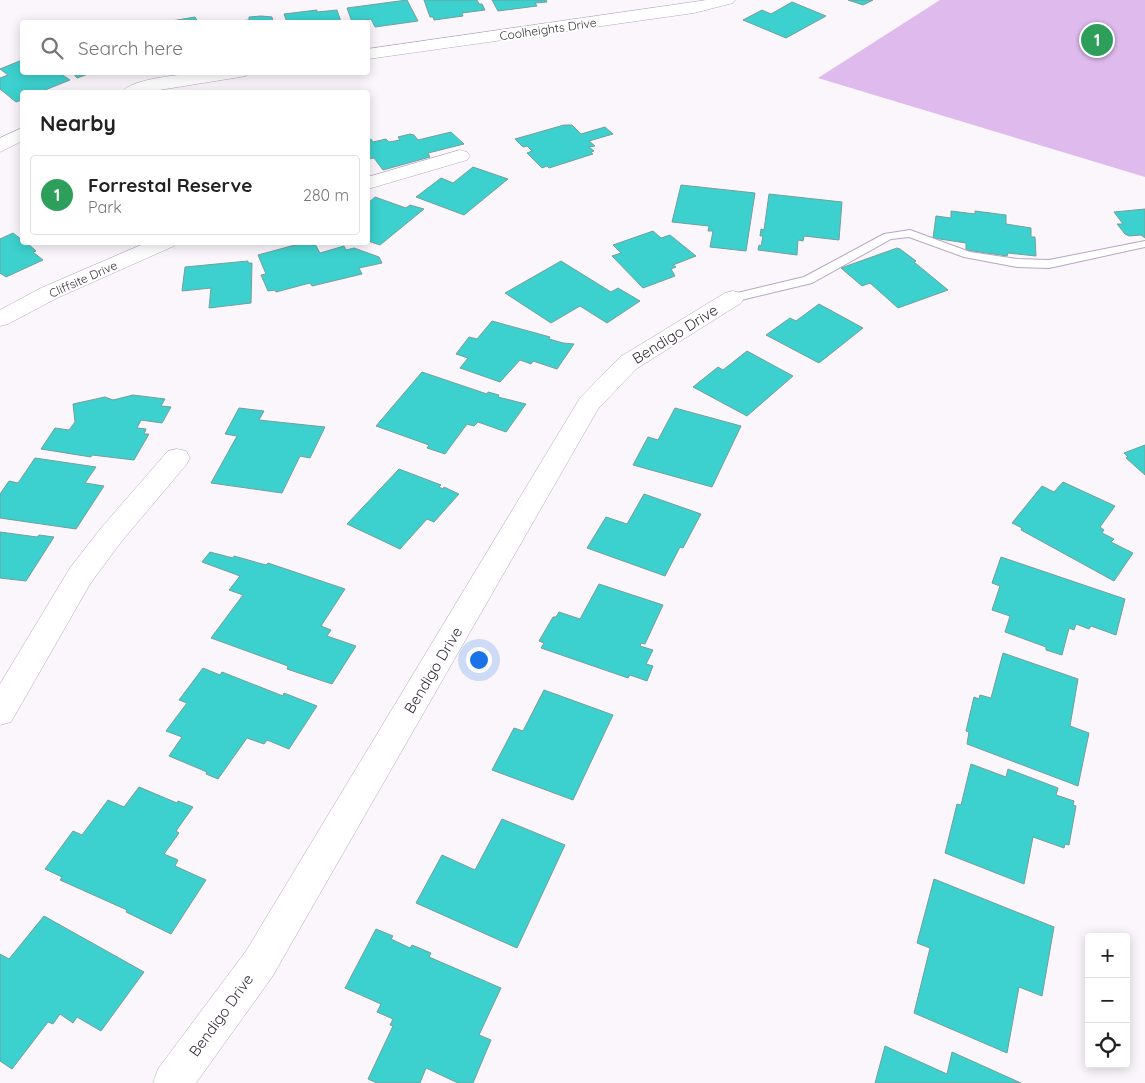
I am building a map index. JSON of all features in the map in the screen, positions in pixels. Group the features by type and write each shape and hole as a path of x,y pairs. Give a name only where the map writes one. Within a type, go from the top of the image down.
{"street":[{"name":"Coolheights Drive","path":"370,54 694,8 727,0"},
{"path":"137,90 151,85 219,75"},
{"path":"0,146 20,135"},
{"path":"370,182 460,156"},
{"name":"Cliffsite Drive","path":"0,319 48,293 160,245"},
{"name":"Bendigo Drive","path":"172,1083 259,964 589,404 628,363 733,298"},
{"path":"0,712 80,576 111,535 177,458"}],"lane":[{"path":"733,298 808,280 888,236 910,233 968,255 1017,263 1049,264 1145,244"}],"shaded area":[{"path":"940,0 1145,0 1145,177 818,78"}],"building":[{"path":"407,0 418,21 375,27 371,19 351,20 347,8"},
{"path":"424,0 477,0 485,10 462,13 463,16 434,20 433,17 430,17"},
{"path":"492,0 546,0 547,2 535,3 537,6 498,11"},
{"path":"848,0 873,0 863,5"},
{"path":"792,2 826,16 786,38 743,20 762,10 771,14"},
{"path":"317,10 317,12 337,10 340,20 286,20 284,14"},
{"path":"195,17 197,20 178,20"},
{"path":"249,17 272,17 273,20 249,20"},
{"path":"20,61 20,75 62,75 70,80 45,90 20,90 20,101 16,102 0,89 0,78 8,75 0,69"},
{"path":"74,75 86,75 77,78"},
{"path":"564,125 572,125 581,134 605,127 613,134 589,141 595,146 589,147 594,151 591,152 593,154 549,168 547,166 542,168 527,153 532,151 527,146 523,147 515,139"},
{"path":"451,132 464,144 428,153 430,157 383,170 374,158 370,159 370,139 373,142 386,139 389,142 400,140 398,137 410,134 414,135 418,140"},
{"path":"473,167 508,179 464,215 416,197 441,178 453,183"},
{"path":"681,185 755,193 746,251 710,247 713,231 708,231 709,226 672,222"},
{"path":"769,194 842,202 839,240 804,236 803,241 798,240 797,255 758,250 763,236 760,236 761,229 764,230"},
{"path":"375,197 406,208 410,205 424,209 380,245 370,242 370,201"},
{"path":"1145,209 1145,238 1141,235 1129,236 1125,234 1117,224 1123,224 1114,212"},
{"path":"951,211 975,214 975,211 1006,215 1006,224 1031,228 1031,237 1035,237 1036,256 1008,253 1007,256 966,250 966,243 933,238 936,216 951,218"},
{"path":"653,231 661,238 670,235 696,256 673,265 676,267 671,269 675,276 643,288 612,256 621,253 613,245"},
{"path":"13,233 20,238 20,245 29,245 36,251 33,252 43,260 6,277 0,273 0,239"},
{"path":"295,245 316,245 320,253 344,246 346,250 354,248 379,257 382,263 359,268 362,274 312,286 310,283 276,292 275,290 268,291 261,275 266,274 258,255"},
{"path":"897,248 916,261 914,262 948,290 898,308 870,283 862,286 841,268"},
{"path":"248,261 248,263 252,263 251,303 209,308 211,288 182,291 185,267"},
{"path":"561,261 611,292 618,288 640,301 607,323 580,306 551,323 505,293"},
{"path":"819,304 863,328 819,363 766,335 790,318 796,321"},
{"path":"492,321 550,337 549,339 563,343 574,344 557,369 533,361 531,364 520,360 500,382 460,368 468,358 456,354 469,337 477,339"},
{"path":"747,351 793,376 747,416 693,387 718,367 723,370"},
{"path":"422,372 487,394 488,392 499,395 498,397 526,404 506,432 478,422 474,426 467,424 445,454 427,448 429,445 376,426"},
{"path":"133,395 165,399 161,406 171,407 162,423 141,420 137,428 146,429 144,434 149,434 134,460 92,455 91,457 41,449 55,428 69,430 75,422 73,404 105,397 113,400"},
{"path":"239,408 264,411 259,420 325,427 310,458 300,456 282,493 211,483 237,436 225,434"},
{"path":"675,408 741,426 712,487 633,465 648,437 658,440"},
{"path":"1145,445 1145,475 1126,458 1128,457 1124,453"},
{"path":"35,458 96,467 85,483 104,486 76,529 0,518 0,494 9,481 18,483"},
{"path":"399,469 441,485 439,487 443,489 444,487 459,494 434,522 427,519 400,549 347,524"},
{"path":"1063,482 1115,506 1100,527 1104,530 1102,533 1114,539 1111,542 1133,553 1114,581 1021,530 1022,528 1012,523 1042,486 1054,492"},
{"path":"644,494 701,514 683,548 680,547 665,576 587,548 606,517 627,524"},
{"path":"0,532 37,537 39,535 54,537 26,581 0,578"},
{"path":"210,552 233,558 234,556 266,565 268,563 345,589 321,626 331,630 327,636 356,646 332,684 287,669 288,666 211,638 243,595 229,590 240,576 202,562"},
{"path":"1001,557 1125,599 1116,635 1091,626 1089,629 1076,624 1074,630 1069,628 1062,655 1005,632 1010,616 992,610 1000,586 992,583"},
{"path":"599,584 663,605 645,644 641,643 640,646 653,650 646,664 653,666 647,681 630,675 628,678 541,648 544,643 539,641 553,617 556,617 559,612 580,619"},
{"path":"1003,653 1078,679 1070,726 1089,733 1078,786 967,744 969,732 966,731 974,697 979,699 980,695 991,698"},
{"path":"203,668 220,675 222,672 283,696 284,693 317,706 289,749 267,740 264,744 247,738 218,779 206,774 207,772 169,756 182,737 166,731 187,703 179,700"},
{"path":"544,690 613,715 573,800 492,770 514,728 523,731"},
{"path":"971,764 1006,777 1008,769 1058,788 1056,795 1074,801 1073,805 1076,806 1069,845 1065,844 1064,848 1033,837 1024,884 945,853 957,804 961,805"},
{"path":"139,787 177,803 178,801 193,807 176,831 179,833 164,854 178,860 175,866 206,880 171,934 126,912 127,910 60,880 62,877 45,869 73,831 82,835 108,800 124,807"},
{"path":"502,819 565,845 517,948 416,903 442,855 475,870"},
{"path":"934,879 1054,927 1042,996 1019,987 1007,1053 914,1013 930,948 917,943"},
{"path":"44,916 144,972 101,1031 77,1017 73,1023 60,1014 53,1024 48,1022 12,1069 0,1061 0,954 9,959"},
{"path":"376,929 393,936 391,939 410,948 412,945 431,953 429,957 501,988 479,1035 491,1040 473,1083 458,1083 426,1068 420,1083 377,1083 368,1079 393,1026 390,1025 393,1019 377,1012 381,1004 345,988"},
{"path":"885,1046 947,1074 952,1052 1021,1083 875,1083"}],"place":[{"name":"Forrestal Reserve","path":"1097,40"}]}
